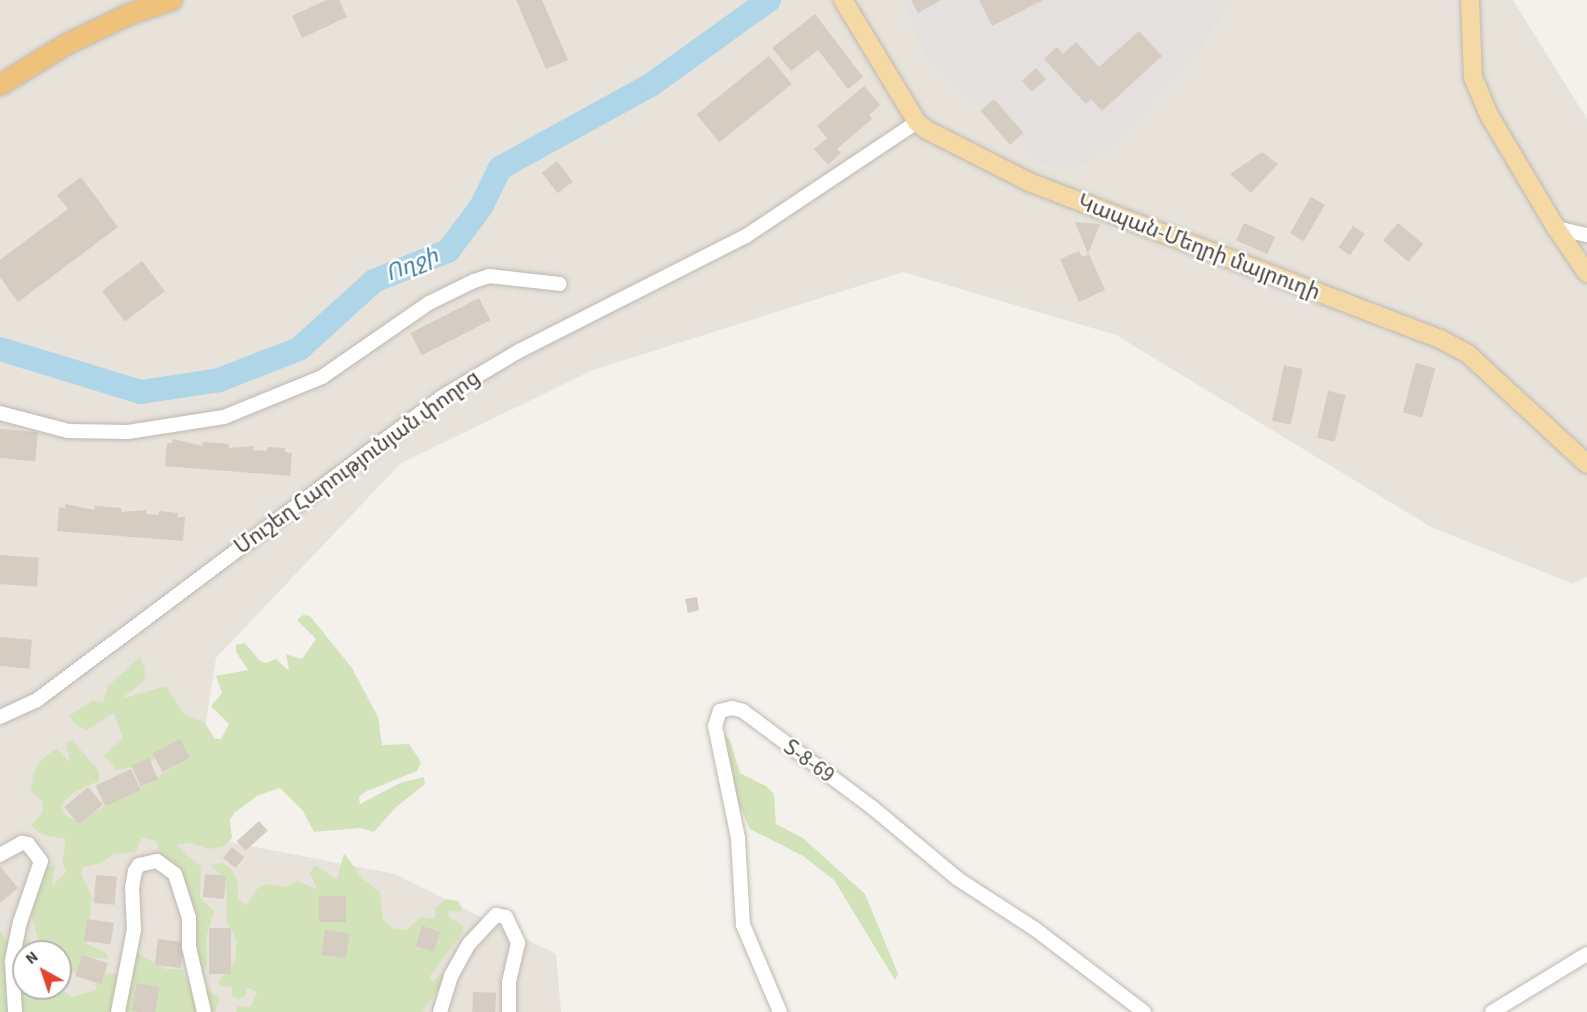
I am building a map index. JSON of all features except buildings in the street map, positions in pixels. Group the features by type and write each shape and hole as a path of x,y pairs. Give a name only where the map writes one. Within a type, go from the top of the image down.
{"highway":[{"path":"0,85 67,44 130,14 172,0"}],"main road":[{"path":"843,0 917,122"},
{"path":"1470,0 1473,77 1489,115 1556,228 1587,273"},
{"name":"Կապան-Մեղրի մայրուղի","path":"917,122 1029,182 1449,344 1468,354 1587,465"}],"street":[{"name":"Մուշեղ Հարությունյան փողոց","path":"0,717 37,700 442,397 519,351 746,236 917,122"},
{"path":"1556,228 1587,235"},
{"path":"0,413 68,431 128,432 224,417 322,377 429,303 474,281 489,276 560,284"},
{"name":"Տ-8-69","path":"780,1012 743,925 738,838 715,726 720,711 732,708 743,711 873,808 958,879 1043,936 1144,1012"},
{"path":"0,855 22,843 28,844 40,861 20,922 12,961 15,1012"},
{"path":"118,1012 134,930 135,871 139,866 157,861 175,874 189,918 189,947 204,1012"},
{"path":"440,1012 451,976 469,944 496,915 506,917 518,943 509,982 509,1012"},
{"path":"1492,1012 1587,954"}],"shaded area":[{"path":"0,0 1513,0 1587,119 1587,577 1573,584 1431,527 1116,335 903,272 593,370 401,463 216,658 188,834 395,874 556,954 561,1012 0,1012"},
{"path":"903,0 1232,0 1197,53 1117,140 1073,171 1043,165 926,60"}],"green space":[{"path":"303,615 310,616 352,668 378,717 382,745 409,744 421,762 417,771 365,792 359,797 360,804 400,783 424,777 425,784 395,808 374,832 360,828 314,832 303,811 280,788 257,796 234,813 230,820 232,838 225,846 210,849 189,843 176,845 201,867 200,897 214,911 206,938 207,964 202,978 156,841 142,838 136,852 114,854 101,863 83,867 81,874 92,897 87,944 106,953 109,959 87,957 105,973 115,974 134,964 140,965 132,960 136,952 165,969 182,969 187,982 204,986 220,998 215,1012 0,1012 0,930 8,942 12,941 12,1000 72,1000 72,997 97,990 94,980 72,972 72,940 38,940 32,916 35,891 46,868 55,864 52,887 66,871 62,862 66,839 43,835 31,826 42,813 43,803 31,790 34,772 41,760 56,749 70,762 66,743 72,740 99,771 99,781 74,792 61,805 65,815 76,821 148,784 187,757 185,746 179,743 146,765 116,770 104,755 123,739 114,713 87,730 77,726 69,716 93,700 103,703 108,686 140,657 145,670 144,681 121,699 166,686 184,714 204,722 215,739 221,739 229,724 211,706 222,693 216,676 248,670 236,652 236,645 245,643 259,660 266,663 276,659 289,671 286,654 302,659 316,639 297,620"},
{"path":"723,734 730,740 740,773 766,786 774,794 776,824 803,838 865,894 898,974 895,980 834,880 803,856 750,829 738,802"},
{"path":"344,853 362,878 380,892 383,919 393,929 406,930 421,917 435,919 435,908 447,899 458,901 462,908 459,912 448,911 449,917 463,926 462,933 430,976 432,981 443,973 447,976 423,1012 236,1012 238,1006 250,1007 257,992 247,987 246,995 238,1000 232,996 232,986 224,987 218,983 235,961 237,941 227,922 226,880 210,865 223,863 232,870 238,882 238,900 246,905 258,888 267,884 284,887 297,881 317,889 310,873 315,865 337,880"}],"waterway":[{"name":"Ողջի","path":"0,349 141,392 219,380 299,349 374,281 448,251 481,207 500,168 652,84 769,0"}]}
